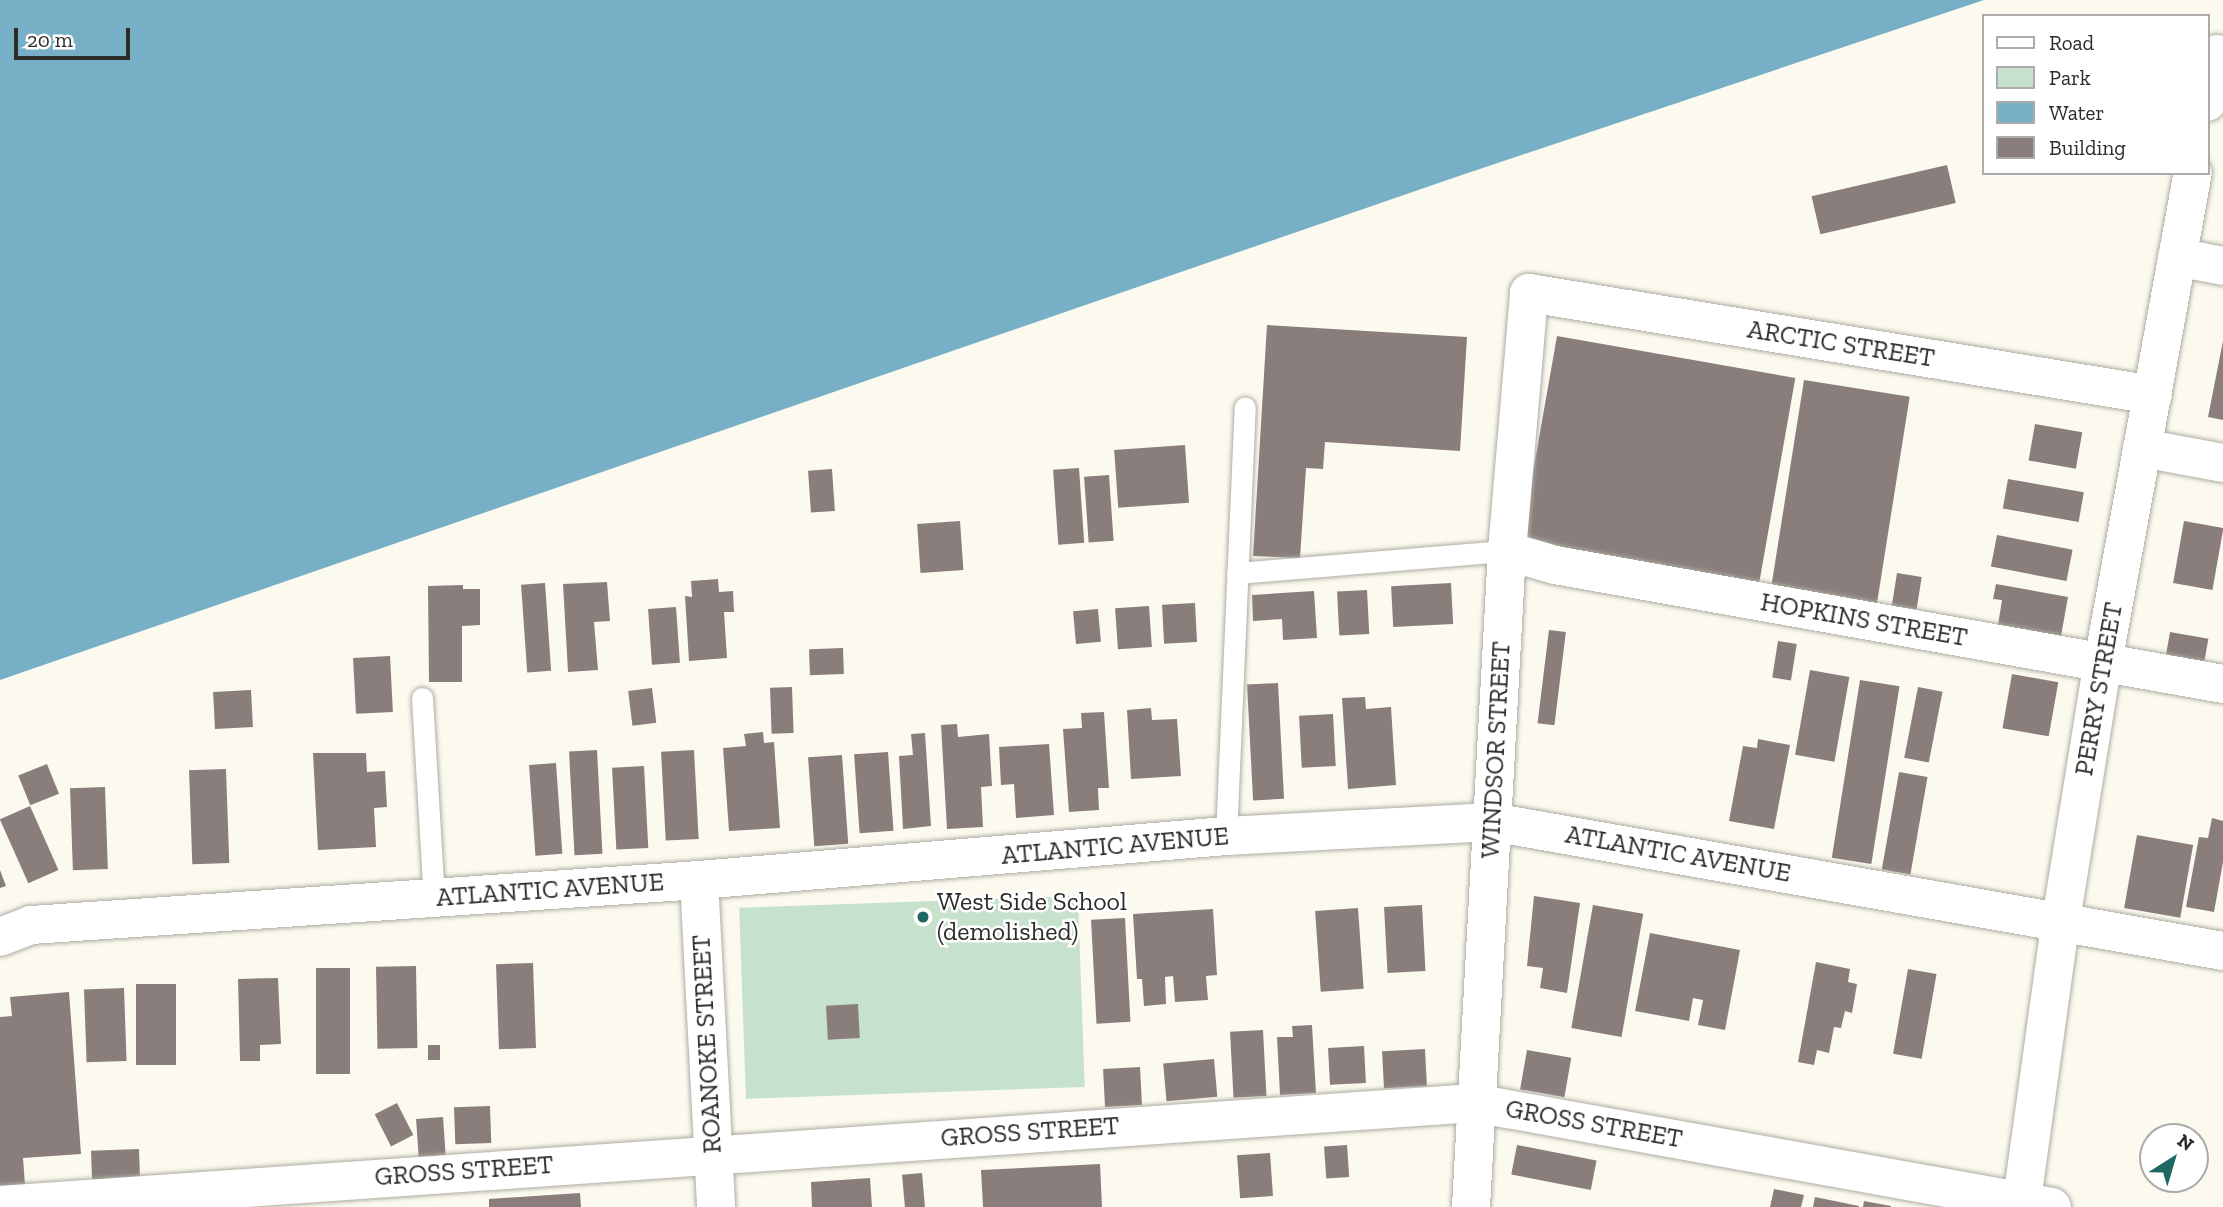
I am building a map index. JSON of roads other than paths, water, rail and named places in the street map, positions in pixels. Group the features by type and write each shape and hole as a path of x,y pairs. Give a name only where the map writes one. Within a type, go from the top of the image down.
{"street":[{"path":"2209,92 2217,54"},
{"name":"PERRY STREET","path":"2032,1205 2060,920 2103,662 2193,175"},
{"path":"2177,257 2223,265"},
{"name":"ARCTIC STREET","path":"1529,293 2153,395"},
{"name":"WINDSOR STREET","path":"1471,1207 1474,1102 1507,551 1529,293"},
{"path":"2142,449 2223,463"},
{"name":"HOPKINS STREET","path":"1507,551 1555,565 2223,684"},
{"name":"ATLANTIC AVENUE","path":"0,937 31,926 699,880 1226,836 1492,822 2060,920 2223,951"},
{"name":"ROANOKE STREET","path":"699,880 716,1207"},
{"name":"GROSS STREET","path":"0,1205 712,1153 1474,1102 2032,1205"}],"lane":[{"path":"1226,836 1245,407"},
{"path":"1237,573 1507,551"},
{"path":"422,698 434,898"}],"water":[{"path":"0,0 1984,0 1453,178 0,680"}],"place":[{"name":"West Side School (demolished)","path":"923,917"}]}
